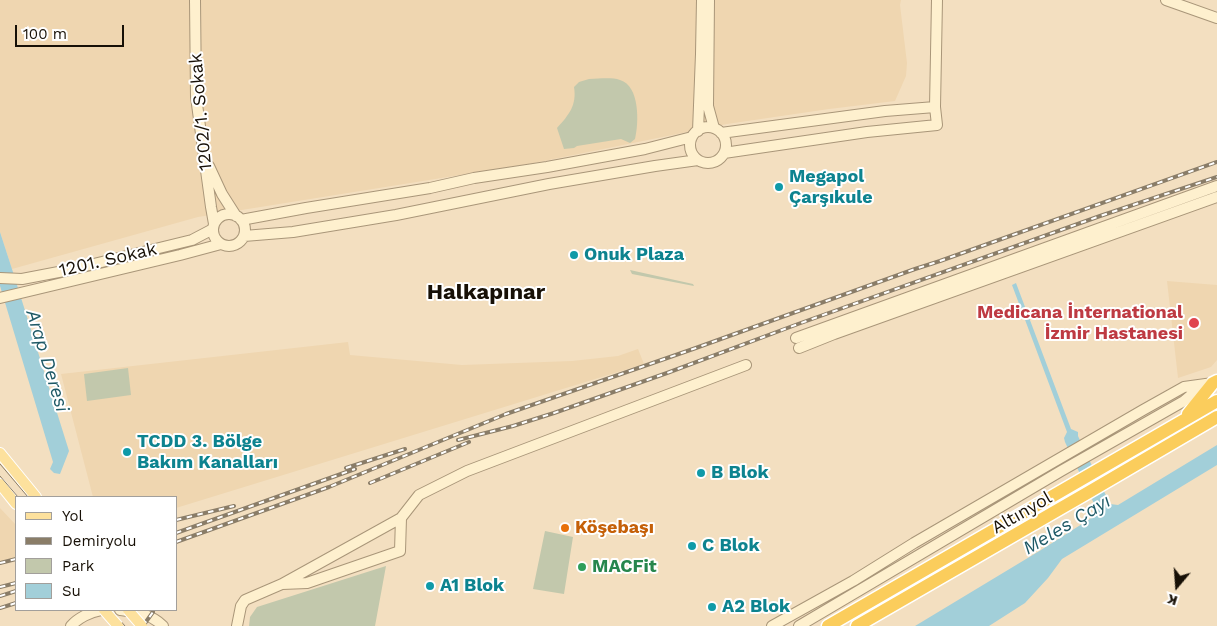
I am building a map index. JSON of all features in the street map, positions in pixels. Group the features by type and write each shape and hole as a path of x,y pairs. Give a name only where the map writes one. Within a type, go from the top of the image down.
{"highway":[{"path":"1184,420 1213,381"},
{"name":"Altınyol","path":"828,626 1217,401"},
{"name":"Altınyol","path":"857,626 1217,417"}],"main road":[{"path":"0,453 35,496"},
{"path":"0,484 15,503"},
{"path":"104,611 118,626"},
{"path":"131,611 142,626"}],"street":[{"name":"1202/1. Sokak","path":"195,0 196,97 214,227"},
{"path":"724,153 868,132 937,125 935,107 936,0"},
{"path":"1166,0 1217,18"},
{"path":"244,236 293,232 396,215 655,166 698,160 706,163 718,160 724,153 726,145 724,137 718,131 708,106 705,4"},
{"path":"698,160 692,153 690,141 695,134 705,4"},
{"path":"205,159 222,194 238,218 245,228 241,241 232,246 221,244 215,238 214,227 217,220 226,215 238,218 306,208 547,167 645,149 695,134 706,128 718,131 885,111 935,107"},
{"path":"1217,186 798,343 844,331 1217,197"},
{"name":"1201. Sokak","path":"0,278 22,279 69,270 192,240 214,227"},
{"path":"0,298 221,244"},
{"path":"237,626 241,606 245,600 282,584 401,518 419,495 467,471 746,365"},
{"path":"772,626 853,581 914,543 1184,387 1213,381"},
{"path":"798,626 1184,400 1213,381"},
{"path":"282,584 307,583 400,550 401,518"},
{"path":"71,626 87,614 99,611"},
{"path":"111,626 119,615 131,611 150,616 163,626"}],"shaded area":[{"path":"0,0 901,0 907,63 906,76 895,101 727,124 529,164 198,217 12,269 0,232"},
{"name":"Medicana İnternational İzmir Hastanesi","path":"1167,281 1217,285 1217,360 1211,367 1178,378"},
{"path":"348,342 350,355 462,365 572,361 618,356 638,349 644,364 178,507 178,496 93,496 61,374"},
{"path":"0,508 15,524 15,557 0,562"}],"green space":[{"path":"609,78 620,80 627,84 631,90 635,97 637,124 635,139 630,143 621,139 564,149 557,128 571,109 575,93 574,87 579,82 589,79"},
{"path":"630,270 693,284 694,286 632,274"},
{"path":"128,368 131,395 87,401 84,374"},
{"path":"545,531 573,537 564,594 533,589"},
{"path":"386,566 375,626 249,626 250,617 257,607"}],"water":[{"path":"0,232 69,451 60,474 54,473 50,469 53,462 0,286"},
{"name":"Meles Çayı","path":"1016,283 1071,429 1078,432 1078,436 1110,504 1118,505 1217,445 1217,465 1062,559 1048,578 1025,603 989,626 915,626 1093,517 1097,510 1065,442 1064,438 1067,432 1012,285"}],"tram line":[{"path":"0,464 27,496"},
{"path":"0,476 17,496"},
{"path":"112,611 125,626"}],"railway":[{"path":"178,541 329,487 506,414 1217,162"},
{"path":"458,440 554,413 1100,216 1217,177"},
{"path":"370,483 469,442"},
{"path":"346,468 405,449"},
{"path":"178,532 355,469"},
{"path":"178,520 234,506"},
{"path":"0,563 15,559"},
{"path":"0,587 15,583"},
{"path":"0,596 15,591"},
{"path":"0,608 15,603"},
{"path":"143,626 153,612"}],"place":[{"name":"Megapol Çarşıkule","path":"779,187"},
{"name":"Onuk Plaza","path":"574,255"},
{"name":"Medicana İnternational İzmir Hastanesi","path":"1194,323"},
{"name":"TCDD 3. Bölge Bakım Kanalları","path":"127,452"},
{"name":"B Blok","path":"701,473"},
{"name":"Köşebaşı","path":"565,528"},
{"name":"C Blok","path":"692,546"},
{"name":"MACFit","path":"582,567"},
{"name":"A1 Blok","path":"430,586"},
{"name":"A2 Blok","path":"712,607"}],"district":[{"name":"Halkapınar","path":"486,293"}],"water label":[{"name":"Arap Deresi","path":"47,361"}]}
